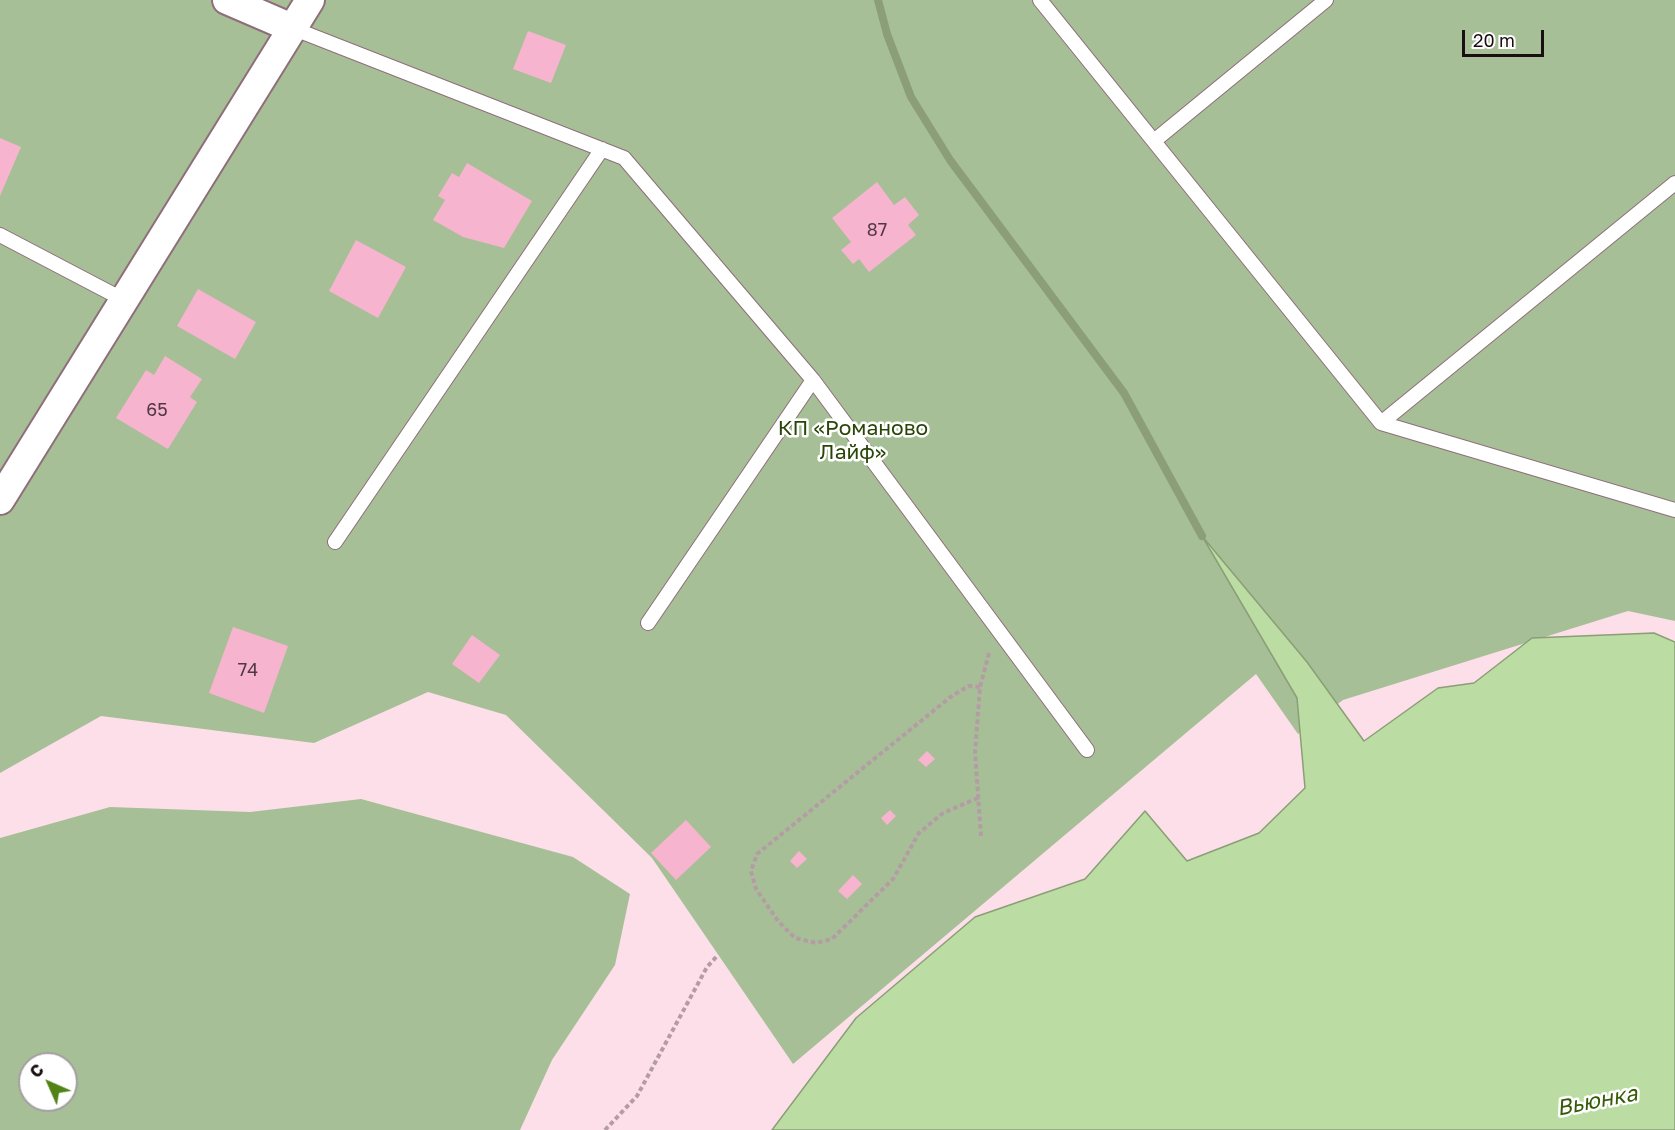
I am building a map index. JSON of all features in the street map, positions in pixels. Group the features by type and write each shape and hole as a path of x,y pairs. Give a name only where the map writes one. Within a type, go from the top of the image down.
{"street":[{"path":"227,0 292,28"},
{"path":"0,500 310,0"}],"lane":[{"path":"1040,0 1381,423 1675,510"},
{"path":"1154,141 1326,0"},
{"path":"292,28 624,158 813,380 1087,750"},
{"path":"335,542 602,149"},
{"path":"1381,423 1675,183"},
{"path":"0,235 124,300"},
{"path":"648,622 813,380"}],"path":[{"path":"981,836 975,753 980,687 992,645 1000,633"},
{"path":"978,798 943,813 919,833 893,879 832,939 816,943 795,938 778,921 756,889 751,871 757,854 953,695 969,686 980,687"},
{"path":"605,1130 637,1096 707,967 717,956"}],"green space":[{"name":"КП «Романово Лайф»","path":"0,0 1675,0 1675,621 1628,611 1343,700 1298,734 1256,674 793,1064 652,858 506,715 428,692 314,743 101,716 0,773"},
{"path":"361,799 573,857 630,894 615,965 552,1060 520,1130 0,1130 0,838 110,807 250,812"}],"water":[{"name":"Вьюнка","path":"1202,536 1307,662 1364,741 1438,688 1474,683 1532,638 1654,633 1675,642 1675,1130 772,1130 856,1018 975,917 1085,879 1145,811 1187,861 1259,833 1305,788 1297,698"}],"building":[{"path":"528,31 566,45 551,83 513,69"},
{"path":"0,138 21,147 0,196"},
{"path":"467,163 532,201 504,248 463,237 433,220 445,200 438,196 452,173 459,177"},
{"path":"877,182 894,205 905,197 919,215 908,225 916,235 869,272 859,259 853,264 841,250 851,242 832,218"},
{"path":"356,240 406,267 378,318 329,291"},
{"path":"198,289 256,322 235,359 177,326"},
{"path":"165,356 202,379 190,397 197,402 168,449 116,418 146,370 154,375"},
{"path":"233,627 288,646 264,713 209,693"},
{"path":"472,635 500,655 479,683 452,664"},
{"path":"927,751 935,759 926,767 918,760"},
{"path":"890,810 896,816 887,825 881,818"},
{"path":"686,820 711,847 676,880 651,853"},
{"path":"799,851 807,859 797,868 790,861"},
{"path":"853,875 862,884 847,899 838,891"}],"waterway":[{"path":"878,0 887,34 911,97 950,160 1124,393 1202,536"}]}
